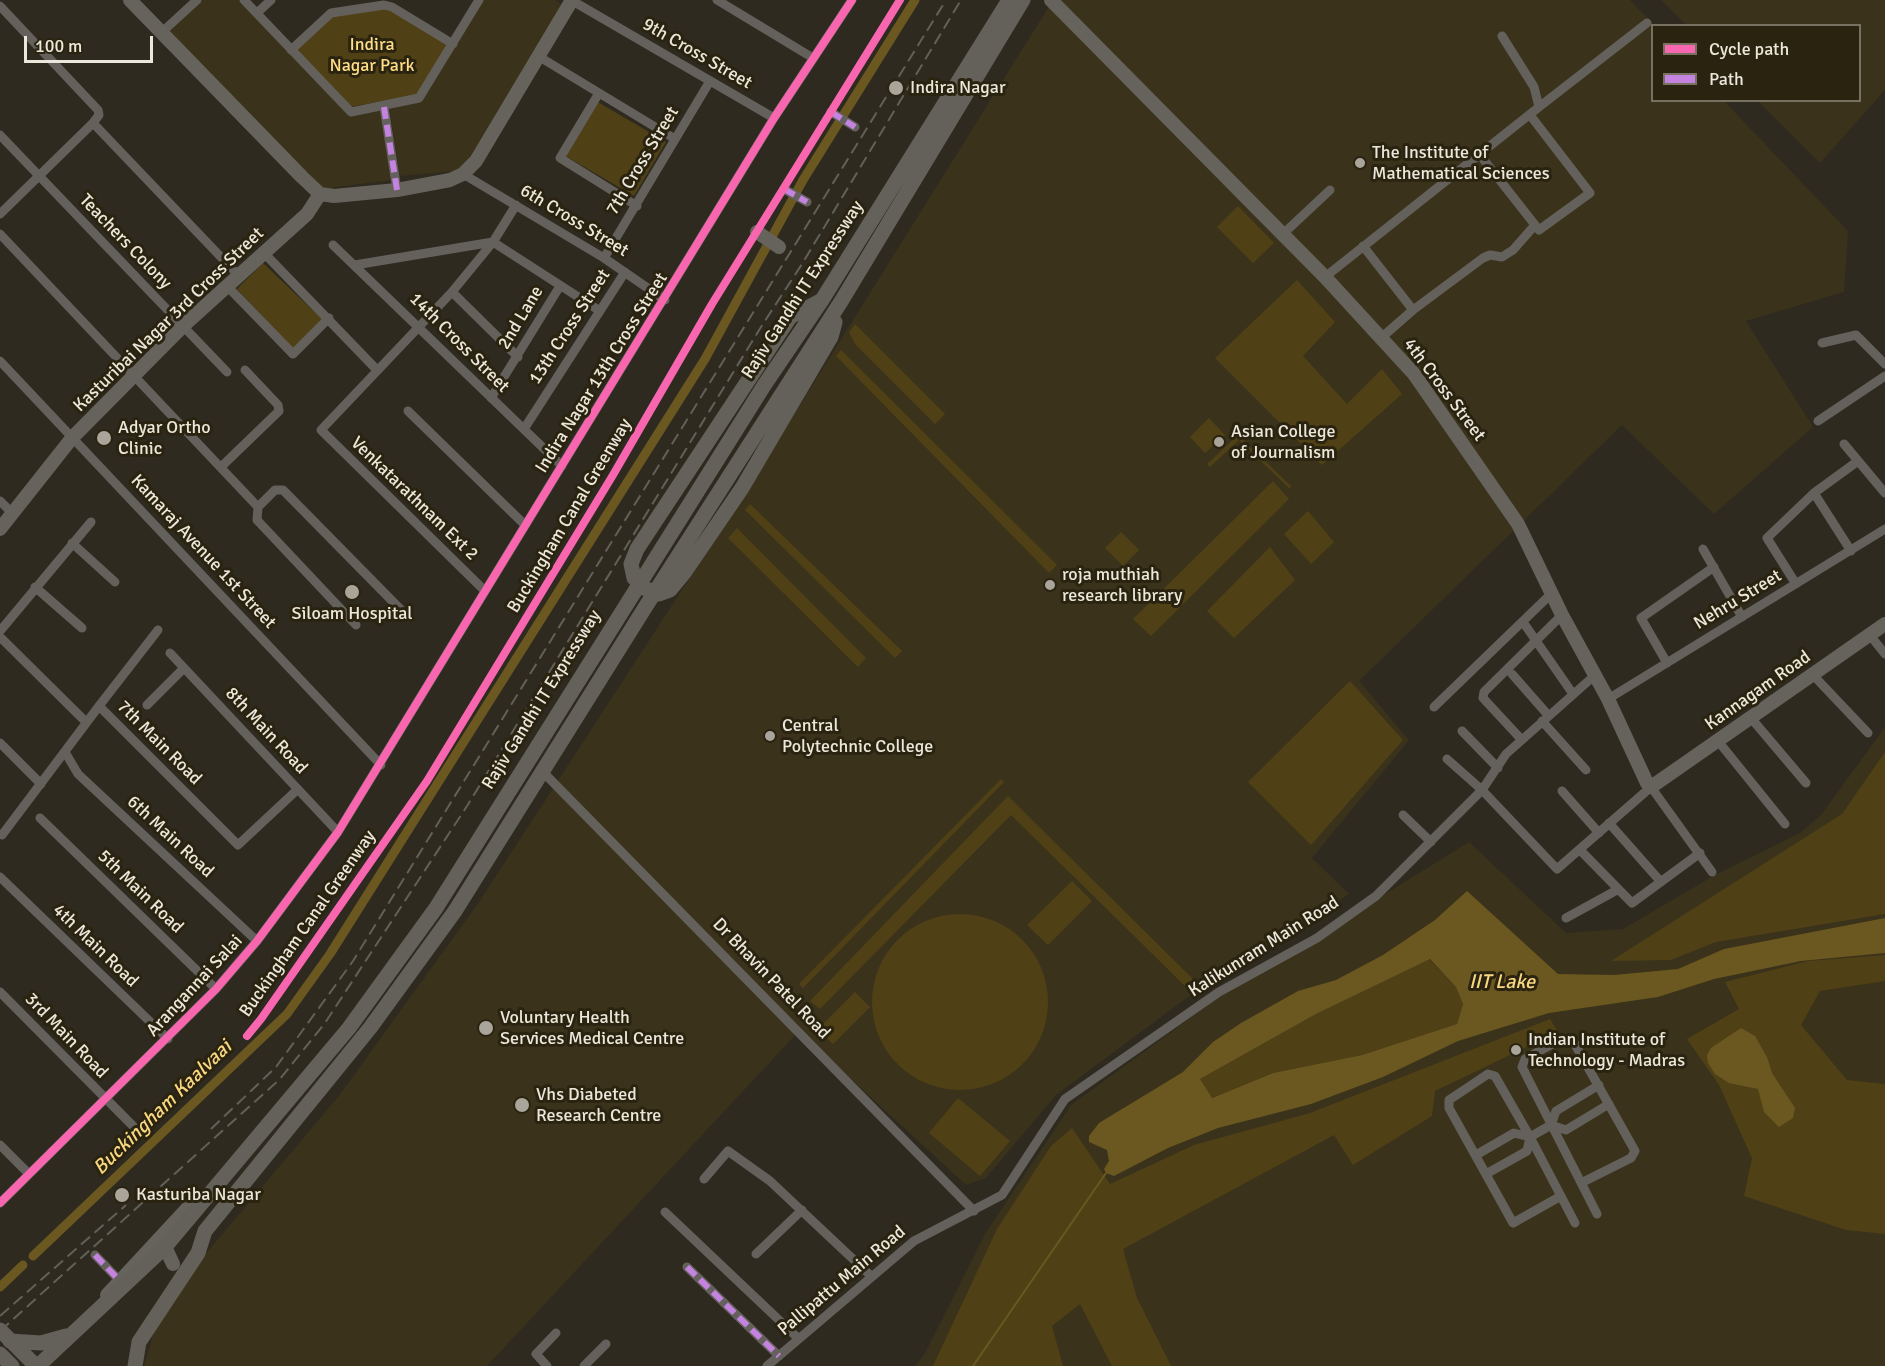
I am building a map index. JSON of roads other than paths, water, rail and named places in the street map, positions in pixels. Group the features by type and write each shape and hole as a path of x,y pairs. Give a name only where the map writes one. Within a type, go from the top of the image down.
{"main road":[{"name":"Rajiv Gandhi IT Expressway","path":"37,1366 97,1312 163,1243 296,1092 349,1028 436,908 765,384 822,300 1009,0"},
{"name":"Rajiv Gandhi IT Expressway","path":"135,1366 139,1342 198,1253 205,1231 370,1028 455,911 842,300 1023,0"},
{"path":"822,300 790,317 637,549 631,564 633,578 644,588 659,594 670,590 742,488 831,337 842,300"},
{"path":"46,1366 71,1340 183,1240 255,1153 294,1101 296,1092"},
{"path":"5,1336 50,1342 72,1334"},
{"path":"5,1336 37,1366"}],"street":[{"path":"130,0 320,194 334,196 397,190 450,180 463,174 476,161 571,0"},
{"path":"161,33 197,0"},
{"path":"244,0 347,111 412,102 423,95 477,1"},
{"path":"257,13 271,0"},
{"name":"9th Cross Street","path":"571,0 774,118"},
{"path":"717,0 813,58"},
{"name":"Indira Nagar 13th Cross Street","path":"381,765 774,118 852,0"},
{"name":"4th Cross Street","path":"1051,0 1324,277 1423,386 1518,524 1562,615 1608,699 1647,783 1712,872"},
{"path":"291,50 331,13 384,5 392,7 453,44"},
{"path":"0,6 98,110 99,115 0,214"},
{"path":"1324,277 1647,22"},
{"path":"1502,36 1534,87 1539,107"},
{"path":"538,56 675,139"},
{"name":"7th Cross Street","path":"604,258 710,81"},
{"path":"599,93 560,158 637,206"},
{"path":"384,107 397,190"},
{"path":"831,112 855,127"},
{"path":"1480,155 1539,230 1590,193 1530,115"},
{"path":"93,123 239,276"},
{"name":"Teachers Colony","path":"0,135 227,372"},
{"name":"6th Cross Street","path":"463,174 604,258 665,300"},
{"path":"784,189 807,202"},
{"path":"1282,234 1330,190"},
{"name":"Kasturibai Nagar 3rd Cross Street","path":"0,529 72,438 183,326 265,254 306,214 320,194"},
{"path":"265,254 377,370 452,292 493,242 516,205"},
{"path":"1381,338 1413,310 1483,258 1490,255 1502,257 1513,250 1535,225"},
{"path":"757,232 779,246"},
{"path":"0,234 258,507"},
{"path":"355,265 493,242 600,311"},
{"name":"14th Cross Street","path":"333,245 562,466"},
{"path":"1363,246 1413,310"},
{"name":"13th Cross Street","path":"524,429 625,272"},
{"path":"227,286 293,354 329,318"},
{"name":"2nd Lane","path":"491,398 560,286"},
{"path":"452,292 518,357"},
{"path":"1822,343 1856,335 1885,364"},
{"name":"Kamaraj Avenue 1st Street","path":"0,361 381,765"},
{"path":"221,467 279,411 278,405 245,370"},
{"name":"Venkatarathnam Ext 2","path":"377,370 321,430 485,591"},
{"path":"1818,421 1885,376"},
{"path":"408,411 525,525"},
{"path":"1844,444 1885,493"},
{"path":"1796,584 1767,538 1814,493 1858,461"},
{"path":"356,626 257,520 258,507 275,490 283,490 408,617"},
{"path":"1814,493 1851,551"},
{"path":"0,501 12,513"},
{"path":"0,631 3,617 35,587 91,522"},
{"name":"Nehru Street","path":"1608,699 1885,529"},
{"path":"72,543 115,582"},
{"path":"1703,549 1742,617"},
{"path":"1668,663 1641,618 1714,567"},
{"path":"35,587 82,628"},
{"path":"1434,706 1552,593"},
{"path":"1521,740 1484,698 1484,692 1562,615"},
{"path":"1523,622 1574,694"},
{"name":"Kannagam Road","path":"1651,787 1885,624"},
{"name":"7th Main Road","path":"158,630 99,706 238,845 297,789"},
{"path":"1869,634 1885,654"},
{"path":"0,639 86,722"},
{"name":"8th Main Road","path":"170,653 338,832"},
{"path":"147,705 184,668"},
{"path":"1512,674 1586,770"},
{"path":"1813,675 1868,733"},
{"name":"Kalikunram Main Road","path":"974,1211 1002,1195 1065,1099 1219,992 1317,938 1376,896 1482,790 1506,754 1594,676"},
{"path":"1,836 99,706"},
{"path":"1751,718 1806,783"},
{"path":"1462,731 1498,768"},
{"path":"1718,741 1785,824"},
{"path":"0,743 41,784"},
{"name":"6th Main Road","path":"65,752 78,774 257,941"},
{"path":"1447,759 1482,790 1557,869 1651,787"},
{"name":"Arangannai Salai","path":"0,1203 216,989 257,941 338,832 381,765"},
{"name":"Dr Bhavin Patel Road","path":"542,771 974,1211"},
{"path":"1562,791 1599,833"},
{"path":"1403,815 1431,842"},
{"name":"5th Main Road","path":"40,819 216,989"},
{"path":"1609,823 1661,882"},
{"path":"1580,850 1632,903 1700,853"},
{"name":"4th Main Road","path":"0,878 168,1039"},
{"path":"1566,918 1617,890"},
{"name":"3rd Main Road","path":"0,992 135,1128"},
{"path":"1581,1183 1634,1155 1599,1085 1569,1037 1525,1059 1522,1067 1551,1125 1581,1183 1598,1214"},
{"path":"1561,1196 1513,1223 1447,1103 1488,1074 1495,1076 1530,1137 1561,1196 1575,1223"},
{"path":"1476,1155 1514,1133 1530,1137 1551,1125 1556,1111 1599,1085"},
{"path":"1551,1125 1566,1130 1609,1104"},
{"path":"1486,1174 1527,1151 1530,1137"},
{"path":"0,1145 29,1174"},
{"path":"704,1179 728,1151 770,1181 871,1276"},
{"path":"756,1254 802,1210"},
{"name":"Pallipattu Main Road","path":"767,1366 914,1241 974,1211"},
{"path":"665,1212 799,1339"},
{"path":"97,1312 100,1303 119,1280 163,1243 173,1264"},
{"path":"95,1255 119,1280"},
{"path":"687,1268 779,1356"},
{"path":"547,1366 536,1354 556,1333"},
{"path":"584,1366 606,1344"}],"water":[{"name":"IIT Lake","path":"1467,891 1558,974 1614,975 1678,969 1724,949 1885,918 1885,953 1801,961 1714,979 1658,997 1549,1013 1458,1041 1383,1077 1311,1104 1218,1128 1168,1148 1114,1176 1106,1173 1104,1169 1109,1161 1107,1150 1089,1142 1089,1136 1099,1123 1183,1072 1213,1042 1241,1023 1298,991 1336,980 1383,955 1435,920","holes":["1430,959 1456,987 1463,1004 1457,1024 1362,1055 1273,1073 1212,1098 1200,1079 1316,1014"]},
{"path":"1741,1028 1755,1036 1767,1057 1772,1073 1795,1108 1793,1118 1779,1127 1764,1112 1758,1089 1729,1083 1715,1074 1708,1063 1707,1055 1711,1048"}],"waterway":[{"name":"Buckingham Kaalvaai","path":"33,1256 287,1014 330,954 705,359 803,180 915,0"},
{"path":"973,1366 1106,1173"},
{"name":"Buckingham Kaalvaai","path":"0,1287 23,1265"}],"railway":[{"path":"211,1129 276,1067 353,961 946,0"},
{"path":"0,1331 280,1079 325,1023 467,806 802,264 961,0"},
{"path":"0,1316 126,1205"}],"place":[{"name":"Indira Nagar","path":"896,88"},
{"name":"The Institute of Mathematical Sciences","path":"1360,163"},
{"name":"Adyar Ortho Clinic","path":"104,438"},
{"name":"Asian College of Journalism","path":"1219,442"},
{"name":"roja muthiah research library","path":"1050,585"},
{"name":"Siloam Hospital","path":"352,592"},
{"name":"Central Polytechnic College","path":"770,736"},
{"name":"Voluntary Health Services Medical Centre","path":"486,1028"},
{"name":"Indian Institute of Technology - Madras","path":"1516,1050"},
{"name":"Vhs Diabeted Research Centre","path":"522,1105"},
{"name":"Kasturiba Nagar","path":"122,1195"}],"park label":[{"name":"Indira Nagar Park","path":"372,55"}]}
